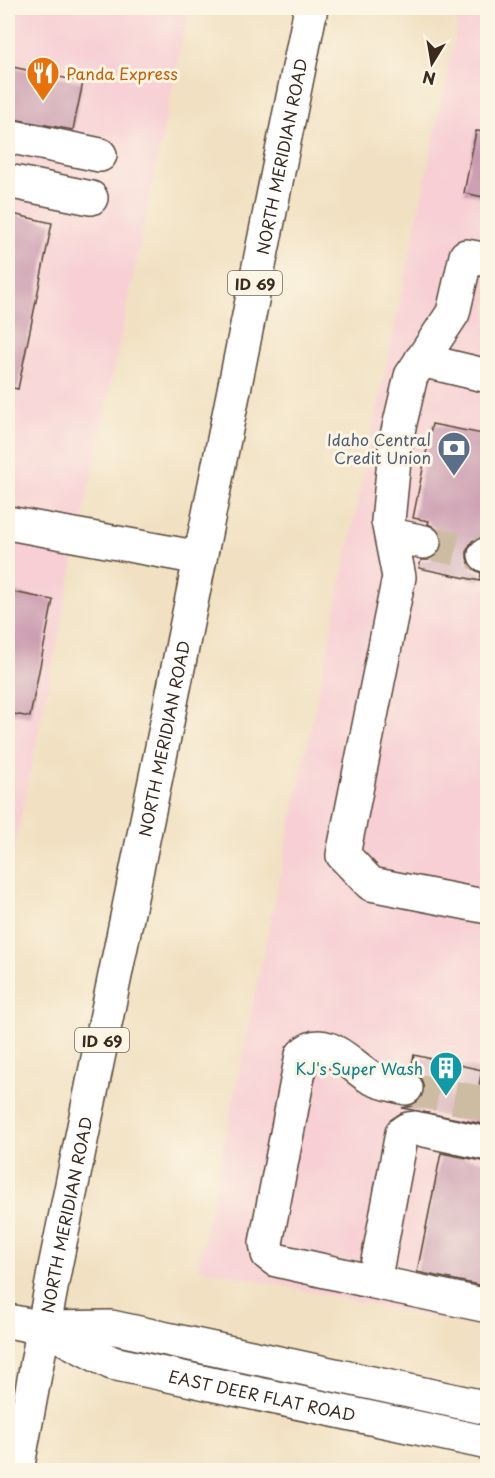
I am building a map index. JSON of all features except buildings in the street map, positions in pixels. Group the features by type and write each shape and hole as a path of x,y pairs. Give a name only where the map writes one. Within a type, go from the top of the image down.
{"main road":[{"name":"NORTH MERIDIAN ROAD","path":"17,1470 311,8"},
{"path":"8,136 100,155"},
{"path":"8,181 91,198"},
{"path":"488,260 466,256 453,313 411,376 396,440 388,521 399,577 343,855 371,884 488,907"},
{"path":"422,360 488,376"},
{"path":"8,523 200,558"},
{"path":"391,535 424,542"},
{"path":"406,1088 373,1079 338,1053 323,1047 314,1047 302,1055 266,1243 268,1254 276,1260 488,1306"},
{"path":"374,1282 402,1133 415,1128 488,1144"},
{"name":"EAST DEER FLAT ROAD","path":"8,1321 44,1328 111,1327 488,1408"},
{"name":"EAST DEER FLAT ROAD","path":"44,1328 112,1363 488,1443"}],"shaded area":[{"path":"8,8 189,8 8,879"},
{"path":"461,8 487,8 487,1329 198,1268"}],"tunnel":[{"path":"424,542 485,555"},
{"path":"406,1088 488,1104"}],"place":[{"name":"Panda Express","path":"43,102"},
{"name":"Idaho Central Credit Union","path":"454,477"},
{"name":"KJ's Super Wash","path":"446,1097"}]}
